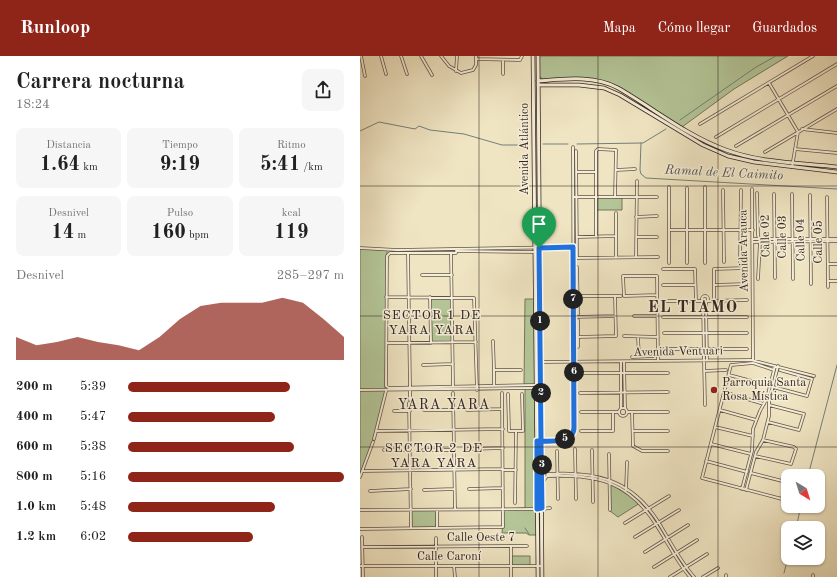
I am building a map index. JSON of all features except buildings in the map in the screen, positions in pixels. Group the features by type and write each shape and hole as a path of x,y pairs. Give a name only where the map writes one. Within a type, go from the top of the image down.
{"main road":[{"name":"Avenida Atlántico","path":"534,56 536,81 538,85 542,577"},
{"name":"Avenida Atlántico","path":"538,56 538,74 534,85 538,577"},
{"path":"538,74 546,80"},
{"path":"536,81 586,80 607,83 721,148 744,156 837,167"},
{"path":"534,85 585,85 604,88 615,92 718,152 746,161 837,172"},
{"path":"538,92 544,85"}],"street":[{"path":"361,56 365,76"},
{"path":"381,56 386,74"},
{"path":"401,56 407,74"},
{"path":"421,56 432,75"},
{"path":"441,56 456,71 461,73 471,72 475,67 476,57 503,60 520,60 522,57"},
{"path":"456,71 457,56"},
{"path":"700,124 813,56"},
{"path":"503,60 503,74"},
{"path":"716,137 837,64"},
{"path":"769,83 798,132 792,167"},
{"path":"736,146 837,86"},
{"path":"765,152 837,109"},
{"path":"802,129 837,133"},
{"path":"537,441 564,439 572,436 574,428 573,147"},
{"path":"596,236 596,172 598,149 616,150 615,197"},
{"path":"795,149 837,153"},
{"path":"576,151 577,258 658,257"},
{"path":"616,170 635,170"},
{"path":"576,172 596,172"},
{"path":"636,257 637,181"},
{"path":"669,187 669,263"},
{"path":"705,187 705,263"},
{"path":"686,188 687,263"},
{"name":"Avenida Arauca","path":"752,189 753,360"},
{"path":"723,190 724,262"},
{"path":"740,262 741,190"},
{"path":"757,192 759,241 758,279"},
{"name":"Calle 02","path":"774,194 775,278"},
{"name":"Calle 03","path":"792,194 793,279"},
{"name":"Calle 04","path":"810,195 811,284"},
{"path":"573,197 656,197"},
{"name":"Calle 05","path":"828,197 828,287"},
{"path":"616,214 616,258"},
{"path":"636,217 657,216"},
{"path":"670,230 753,230"},
{"path":"577,237 616,236"},
{"path":"636,237 658,237"},
{"path":"753,241 837,240"},
{"path":"360,248 454,249 459,253 477,251 539,250 573,247"},
{"path":"456,253 408,253 390,254 387,256 386,386 389,388 453,386 536,387"},
{"path":"408,253 410,387"},
{"path":"451,253 453,386"},
{"path":"828,264 837,264"},
{"path":"577,267 578,314"},
{"path":"714,301 714,269 746,268"},
{"path":"663,269 695,269 696,301"},
{"path":"422,275 452,275"},
{"path":"657,295 624,296 623,276 657,276 658,361"},
{"path":"828,281 837,281"},
{"path":"714,285 746,284"},
{"path":"663,285 695,285"},
{"path":"578,296 621,296"},
{"path":"578,337 616,336 615,296"},
{"path":"386,297 471,297 475,299 477,390"},
{"path":"430,297 431,343"},
{"path":"664,301 705,302 747,300"},
{"path":"705,302 705,405"},
{"path":"574,317 616,316"},
{"path":"634,316 657,316"},
{"path":"664,317 747,316"},
{"path":"578,320 578,346"},
{"path":"664,334 747,333"},
{"path":"624,336 658,337"},
{"path":"638,337 638,356"},
{"path":"493,340 494,386"},
{"path":"387,343 476,342"},
{"path":"664,349 747,349"},
{"path":"632,357 653,356"},
{"name":"Avenida Ventuari","path":"540,362 753,360 814,376"},
{"path":"619,412 622,408 621,361"},
{"path":"624,361 625,408 627,412"},
{"path":"751,473 786,482 782,499 702,478 732,364 753,363 774,370"},
{"path":"423,365 453,364"},
{"path":"771,387 775,366"},
{"path":"742,489 753,449 753,436 756,420 768,398 778,366"},
{"path":"494,370 521,370"},
{"path":"704,370 726,370"},
{"path":"729,375 807,396 812,379 780,370"},
{"path":"580,373 668,373"},
{"path":"360,390 477,390 536,387"},
{"path":"360,477 373,441 386,391"},
{"path":"410,391 411,528"},
{"path":"580,393 668,392"},
{"path":"724,392 764,404"},
{"path":"453,393 455,509"},
{"path":"360,529 502,527 504,523 504,509 502,393"},
{"path":"508,394 509,431 522,431 522,394"},
{"path":"746,490 757,450 763,440 768,422 768,398"},
{"path":"768,422 800,430 804,413 769,405"},
{"path":"467,410 502,409"},
{"path":"424,410 453,410"},
{"path":"720,410 756,420"},
{"path":"394,411 410,411"},
{"path":"581,412 619,412 622,416 627,412 668,412"},
{"path":"581,431 613,431 613,412"},
{"path":"632,412 633,446 642,451 668,451"},
{"path":"715,426 753,436"},
{"path":"376,431 503,429"},
{"path":"515,503 516,431"},
{"path":"632,431 668,431"},
{"path":"756,456 790,464 796,449 794,447 763,440"},
{"path":"711,444 751,454"},
{"path":"468,449 503,448"},
{"path":"575,449 576,499"},
{"path":"753,449 757,450"},
{"path":"384,450 410,450"},
{"path":"424,450 454,450"},
{"path":"592,450 593,502"},
{"path":"557,451 558,499"},
{"path":"610,454 610,510"},
{"path":"706,461 747,472"},
{"path":"626,491 627,462"},
{"path":"542,465 547,475"},
{"path":"362,471 516,470"},
{"path":"547,475 575,474 592,476 610,482 626,491 647,510 690,577"},
{"path":"542,483 547,475"},
{"path":"469,489 503,488"},
{"path":"370,490 411,489"},
{"path":"424,490 454,489"},
{"path":"626,523 669,496"},
{"path":"360,510 550,508"},
{"path":"437,510 437,528"},
{"path":"635,537 679,510"},
{"path":"645,552 688,525"},
{"path":"362,537 361,566 363,577"},
{"path":"436,538 436,577"},
{"path":"654,567 697,540"},
{"path":"511,546 511,577"},
{"name":"Calle Oeste 7","path":"362,547 527,546"},
{"path":"670,577 707,554"},
{"name":"Calle Caroní","path":"361,566 542,566"},
{"path":"454,566 455,577"},
{"path":"685,568 694,577"},
{"path":"703,577 718,568"}],"green space":[{"path":"538,56 788,56 734,89 682,127 607,83 586,80 544,80 539,76"},
{"path":"596,197 622,197 622,210 596,210"},
{"path":"360,249 387,250 385,391 374,439 360,475"},
{"path":"430,297 452,297 453,343 431,343"},
{"path":"525,299 535,299 537,535 529,535 526,533 502,533 504,509 525,508 525,389 477,390 477,386 524,385"},
{"path":"610,483 640,503 618,517 610,511"},
{"path":"411,510 437,510 437,528 411,528"},
{"path":"511,556 530,556 530,566 511,566"}],"waterway":[{"path":"680,120 756,67 776,56"},
{"path":"360,131 379,122 415,129 419,126 430,130 464,134 502,145 528,145"},
{"path":"577,144 643,143 666,129"},
{"name":"Ramal de El Caimito","path":"641,143 640,170 641,174 646,178 837,189"},
{"path":"543,144 568,144"},
{"path":"810,469 837,365"},
{"path":"798,521 799,513"},
{"path":"525,528 529,534"},
{"path":"784,573 786,565"}],"place":[{"name":"Parroquia Santa Rosa Mística","path":"714,390"}],"district":[{"name":"EL TIAMO","path":"693,308"},
{"name":"SECTOR 1 DE YARA YARA","path":"432,322"},
{"name":"YARA YARA","path":"444,405"},
{"name":"SECTOR 2 DE YARA YARA","path":"434,456"}],"route":[{"path":"539,248 540,391 541,441 542,508 537,509 537,441 541,441 559,440 567,439 573,435 574,431 573,247 539,248"}]}
